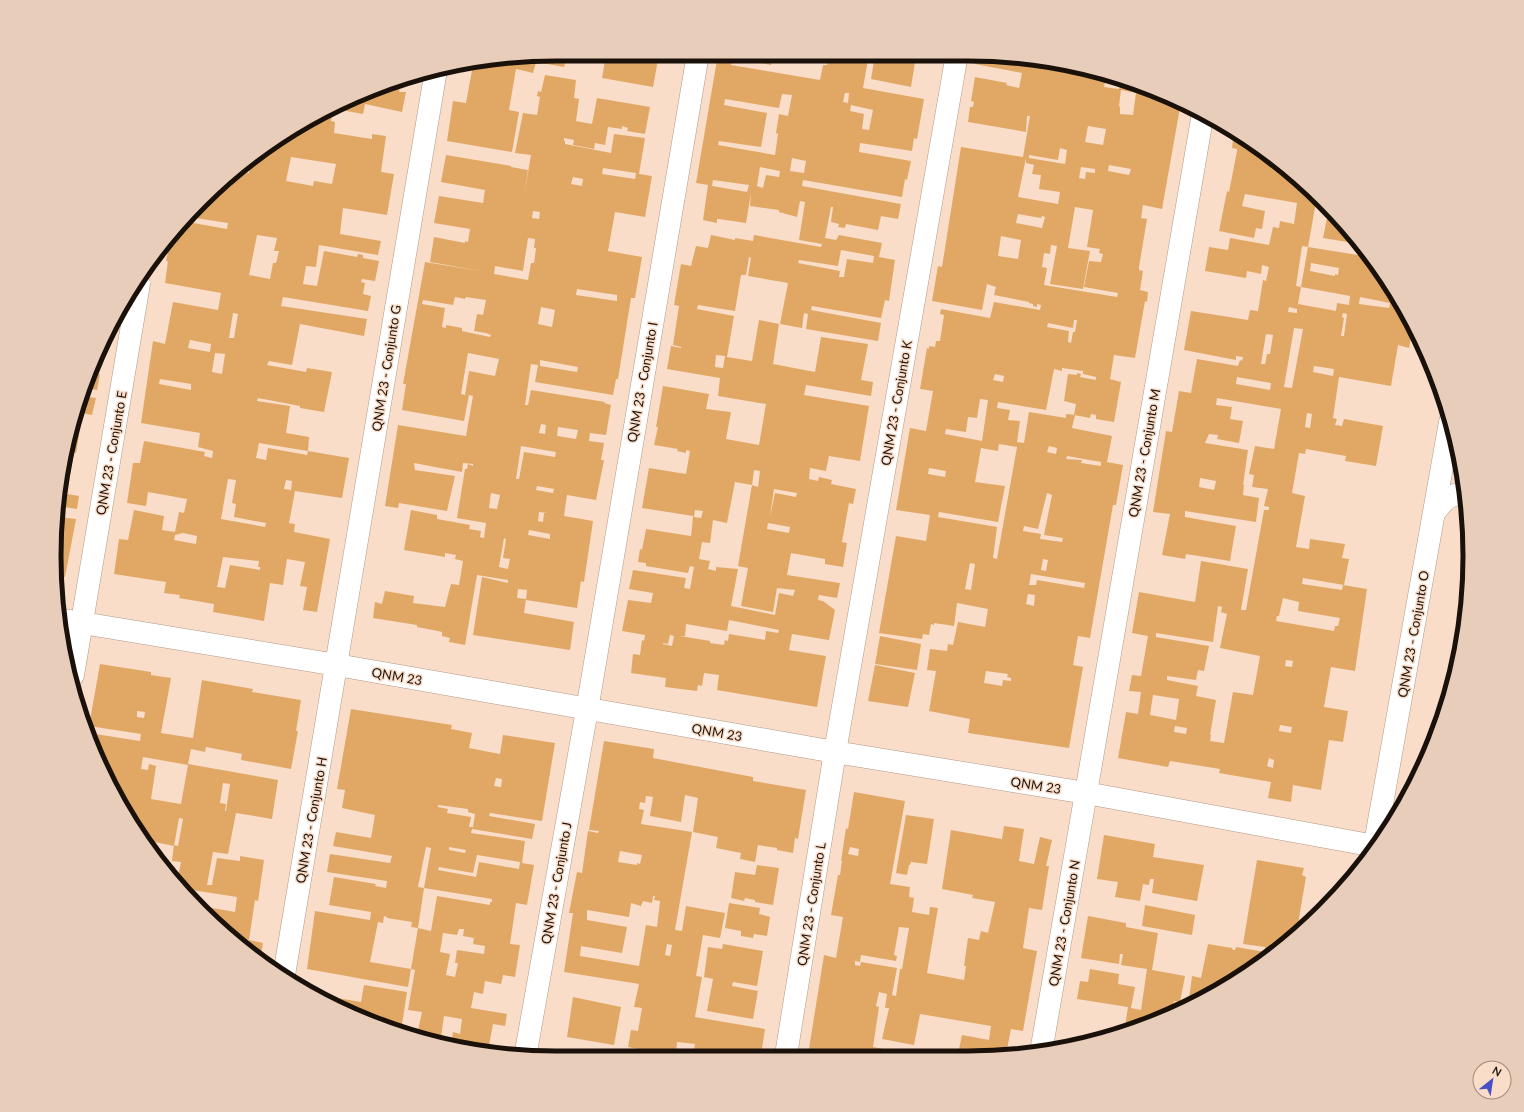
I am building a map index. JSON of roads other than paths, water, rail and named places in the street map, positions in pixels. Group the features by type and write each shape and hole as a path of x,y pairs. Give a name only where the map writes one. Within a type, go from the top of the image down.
{"street":[{"name":"QNM 23 - Conjunto I","path":"587,710 697,61"},
{"name":"QNM 23 - Conjunto K","path":"835,752 955,61"},
{"name":"QNM 23 - Conjunto G","path":"337,665 435,76"},
{"name":"QNM 23 - Conjunto M","path":"1086,794 1201,119"},
{"name":"QNM 23 - Conjunto E","path":"74,667 138,291"},
{"name":"QNM 23 - Conjunto O","path":"1376,837 1448,435"},
{"path":"1434,513 1444,500 1459,494"},
{"name":"QNM 23","path":"65,620 337,665 587,710 1086,794 1369,846"},
{"name":"QNM 23 - Conjunto H","path":"285,970 337,665"},
{"name":"QNM 23 - Conjunto J","path":"526,1050 587,710"},
{"name":"QNM 23 - Conjunto L","path":"787,1051 835,752"},
{"name":"QNM 23 - Conjunto N","path":"1042,1045 1086,794"}]}
